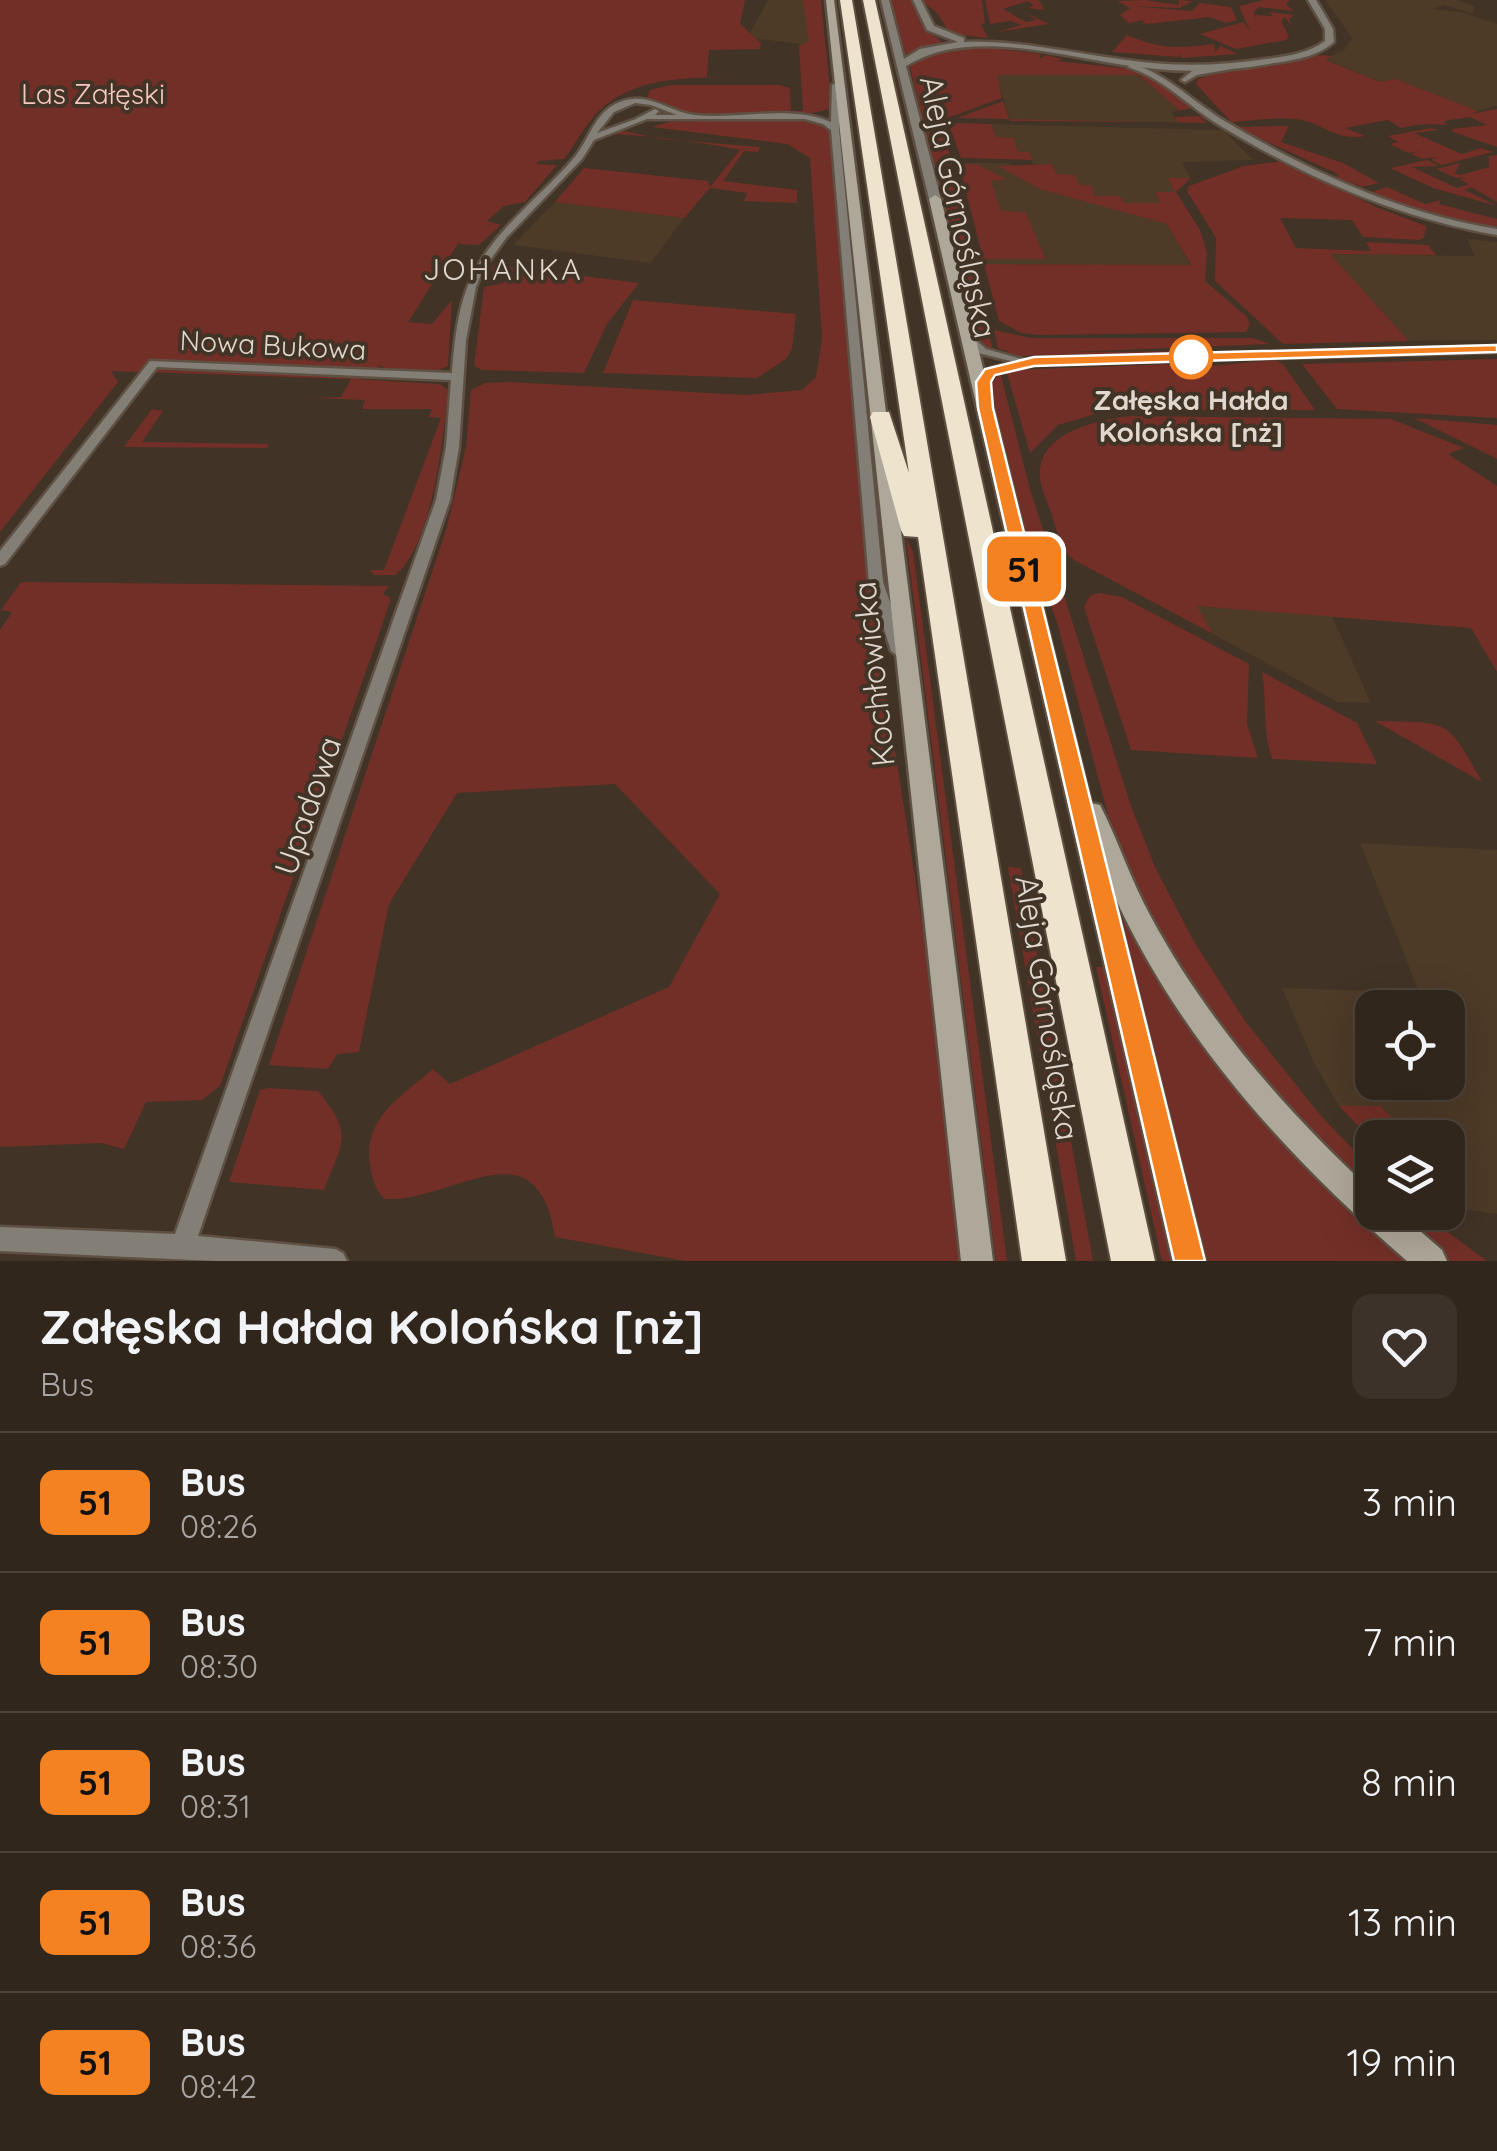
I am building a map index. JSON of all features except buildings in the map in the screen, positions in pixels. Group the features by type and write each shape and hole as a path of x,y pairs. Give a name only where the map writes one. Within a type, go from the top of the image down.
{"highway":[{"name":"Aleja Górnośląska","path":"846,0 1044,1261"},
{"name":"Aleja Górnośląska","path":"869,0 1133,1261"},
{"path":"901,139 935,199"},
{"path":"881,416 938,596"}],"main road":[{"name":"Kochłowicka","path":"830,0 977,1261"},
{"path":"935,199 1189,1261"},
{"path":"1072,768 1147,936 1184,998 1235,1069 1355,1193"},
{"path":"1394,1230 1431,1261"}],"street":[{"path":"885,0 935,199"},
{"path":"916,0 927,25 945,36 1168,73 1185,80 1207,112"},
{"path":"1185,80 1204,71 1323,48 1330,34 1312,0"},
{"path":"903,64 916,53 946,42 945,36"},
{"path":"936,46 994,45"},
{"path":"1168,73 1240,65"},
{"path":"1168,73 1207,112 1384,205 1430,221 1497,232"},
{"name":"Kochłowicka","path":"841,78 836,84 835,129 876,582 909,681"},
{"path":"615,127 601,122 608,112 628,102 646,101 685,115"},
{"path":"648,117 658,107"},
{"path":"591,138 648,117 806,117 835,110"},
{"path":"806,117 835,129"},
{"name":"Upadowa","path":"183,1246 443,500 453,458 468,300 478,270 601,122"},
{"path":"968,336 982,351 1034,362"},
{"path":"986,408 984,382 990,372 1034,362 1497,349"},
{"name":"Nowa Bukowa","path":"0,561 154,363 459,377"},
{"path":"0,1239 183,1246 336,1261"}],"shaded area":[{"path":"768,0 808,0 816,46 751,38 749,35"},
{"path":"1325,0 1457,0 1475,6 1473,14 1445,5 1432,9 1461,12 1497,24 1497,106 1476,111 1395,79 1380,82 1325,59 1344,50 1352,38"},
{"path":"996,75 1139,75 1179,110 1171,113 1180,122 1010,121"},
{"path":"991,124 1223,130 1253,160 1182,162 1191,178 1169,178 1176,192 1155,193 1161,203 1123,203 1097,196 1167,224 1191,266 984,264 959,163 1006,163 1079,185 1057,174 1052,164 1033,164 1029,153 1018,152 996,137"},
{"path":"555,202 684,218 651,263 513,245"},
{"path":"1467,239 1497,242 1497,340 1409,341 1329,254 1475,256"},
{"path":"1196,606 1332,616 1371,703 1338,702 1213,634"},
{"path":"1360,843 1497,850 1497,1214 1465,1209 1465,1120 1393,1120 1381,1106 1339,1106 1315,1065 1282,988 1355,990 1355,1100 1465,1100 1465,990 1418,990"}],"green space":[{"name":"Las Załęski","path":"0,0 745,0 740,24 761,43 760,49 709,50 707,77 759,78 672,80 630,91 595,115 564,159 538,161 537,164 557,165 525,202 504,206 487,221 501,225 479,245 459,244 461,239 408,322 432,324 452,300 448,366 413,373 380,365 370,379 353,379 440,384 448,390 434,489 419,539 396,575 374,575 370,570 384,570 441,418 429,417 432,409 362,409 365,400 314,398 341,397 351,379 111,371 118,382 0,532"},
{"path":"803,0 821,0 832,107 776,117 726,116 682,112 647,98 650,90 671,85 779,85 790,88 791,111 803,111 799,46 809,41"},
{"path":"889,0 913,0 922,25 942,42 906,55"},
{"path":"921,0 982,0 985,23 981,24 988,38 950,34 938,14"},
{"path":"985,0 1039,0 1044,10 1028,8 1034,5 1027,1 1003,9 1026,22 1037,20 1022,11 1049,24 997,32 1021,25 1011,21 990,24"},
{"path":"1179,0 1193,1 1179,8 1129,6 1192,11 1200,3 1231,7 1237,20 1226,23 1209,17 1148,24 1142,23 1145,20 1129,23 1120,15 1130,8 1117,1 1179,5"},
{"path":"1264,0 1290,0 1286,4 1294,11 1259,7 1254,12 1256,19 1256,15 1273,16 1269,12 1294,15 1289,19 1292,27 1285,17 1281,21 1289,37 1286,40 1236,49 1200,34 1243,22 1250,31 1239,6"},
{"path":"1127,35 1169,47 1214,44 1215,53 1220,46 1238,54 1181,58 1180,54 1178,57 1112,52"},
{"path":"976,46 1041,54 1039,59 1046,55 1063,59 1057,61 1151,71 1144,71 1193,108 1172,112 1179,110 1139,75 997,75 1002,98 942,120 993,351 976,339 909,63 922,52"},
{"path":"1318,55 1332,56 1326,60 1380,82 1395,79 1478,111 1471,114 1497,109 1497,147 1453,132 1452,129 1487,125 1470,117 1444,121 1448,125 1401,128 1388,120 1345,128 1365,136 1357,137 1293,119 1231,122 1196,84 1198,79 1219,72 1200,74 1205,72 1274,66"},
{"path":"1003,101 1009,119 957,118"},
{"path":"1201,116 1210,122 1198,117 1207,123 1148,122 1178,122 1175,117"},
{"path":"797,119 824,124 829,130 868,579 938,1023 962,1261 686,1261 555,1237 545,1202 530,1182 511,1175 488,1176 411,1197 385,1199 374,1183 369,1153 377,1124 395,1101 433,1069 450,1084 669,987 720,894 615,784 457,793 389,904 359,1052 337,1054 328,1069 269,1065 447,527 466,447 471,390 485,383 510,382 746,395 802,390 816,377 822,338 810,158 787,144 652,127 669,122"},
{"path":"1009,119 1148,122 1010,121"},
{"path":"957,123 991,124 996,137 1013,138 1018,152 1029,152 1032,160 961,158 950,128"},
{"path":"1289,126 1281,142 1343,163 1379,183 1361,187 1350,180 1359,187 1235,127"},
{"path":"619,130 652,137 609,135"},
{"path":"1439,130 1414,133 1462,154 1481,148 1493,152 1442,165 1431,160 1437,157 1423,159 1411,154 1419,151 1408,153 1390,144 1398,142 1388,136"},
{"path":"682,141 760,147 758,152 744,151 723,181 797,190 797,203 744,201 747,193 710,188 684,218 555,202 584,168 708,181 710,187 740,150"},
{"path":"1497,155 1497,202 1471,187 1465,190 1497,206 1433,188 1390,168 1427,160 1439,166 1412,167 1457,188 1469,184 1459,179 1466,177 1456,178 1436,169 1460,163 1455,173 1460,175 1489,167 1489,156"},
{"path":"1284,161 1376,207 1426,226 1424,238 1419,240 1363,237 1352,220 1280,218 1296,248 1371,251 1366,242 1428,245 1436,255 1330,254 1409,341 1283,344 1215,281 1216,238 1187,191 1189,186 1244,166"},
{"path":"959,163 979,165 1005,180 991,181 1001,211 1025,212 1046,259 983,259"},
{"path":"1052,164 1057,174 1075,175 1079,185 1091,185 1095,196 1120,196 1124,203 1160,203 1155,192 1175,192 1168,178 1191,178 1176,192 1200,230 1207,253 1205,281 1246,316 1250,324 1246,332 1040,335 1021,333 999,321 984,264 1191,265 1167,224 1040,189 998,166"},
{"path":"1387,187 1425,204 1441,200 1439,204 1497,219 1497,229 1430,218 1369,193"},
{"path":"493,265 639,283 607,324 584,373 482,370 474,366 484,287 504,283 509,272 491,271"},
{"path":"633,300 796,314 792,349 786,359 757,378 603,373"},
{"path":"994,330 1031,338 1253,338 1270,344 1071,352 1252,351 1013,356 1002,354 1009,352 998,348"},
{"path":"1497,359 1497,418 1337,409 1302,364"},
{"path":"1275,360 1283,364 1315,410 1109,410 1058,425 1030,453 1006,370 1173,364 1176,369"},
{"path":"1000,372 1030,489 1131,806 1155,867 1193,940 1245,1021 1321,1116 1355,1151 1355,1179 1287,1111 1207,1012 1148,915 1108,815 1057,622 1026,536 989,387"},
{"path":"152,409 163,411 142,442 269,444 267,448 124,447"},
{"path":"1130,416 1391,419 1464,448 1448,454 1497,486 1497,672 1471,628 1197,606 1213,634 1074,560 1062,544 1042,489 1042,460 1049,448 1073,431"},
{"path":"1414,418 1497,425 1497,459"},
{"path":"906,538 913,551 1007,1261 996,1261"},
{"path":"21,582 389,586 383,594 391,598 378,637 220,1086 202,1100 146,1102 124,1149 101,1143 0,1147 0,630 12,612 1,610"},
{"path":"1099,593 1122,597 1249,664 1247,724 1258,758 1131,750 1084,607 1090,596"},
{"path":"1262,672 1357,723 1377,764 1272,759"},
{"path":"1375,721 1417,722 1442,728 1452,734 1482,782"},
{"path":"1008,867 1021,868 1093,1261 1076,1261"},
{"path":"1126,920 1195,1032 1355,1201 1355,1230 1383,1230 1412,1261 1206,1261 1121,921"},
{"path":"1096,967 1105,967 1172,1261 1162,1261"},
{"path":"260,1090 318,1091 337,1118 342,1138 324,1190 229,1182"},
{"path":"1339,1106 1381,1106 1393,1120 1355,1120"},
{"path":"1412,1230 1445,1230 1487,1261 1450,1261"}],"bus line":[{"name":"51","path":"1189,1261 986,408 984,382 990,372 1034,362 1497,349"}],"place":[{"name":"Załęska Hałda Kolońska [nż]","path":"1191,357"}],"district":[{"name":"JOHANKA","path":"503,270"}]}
